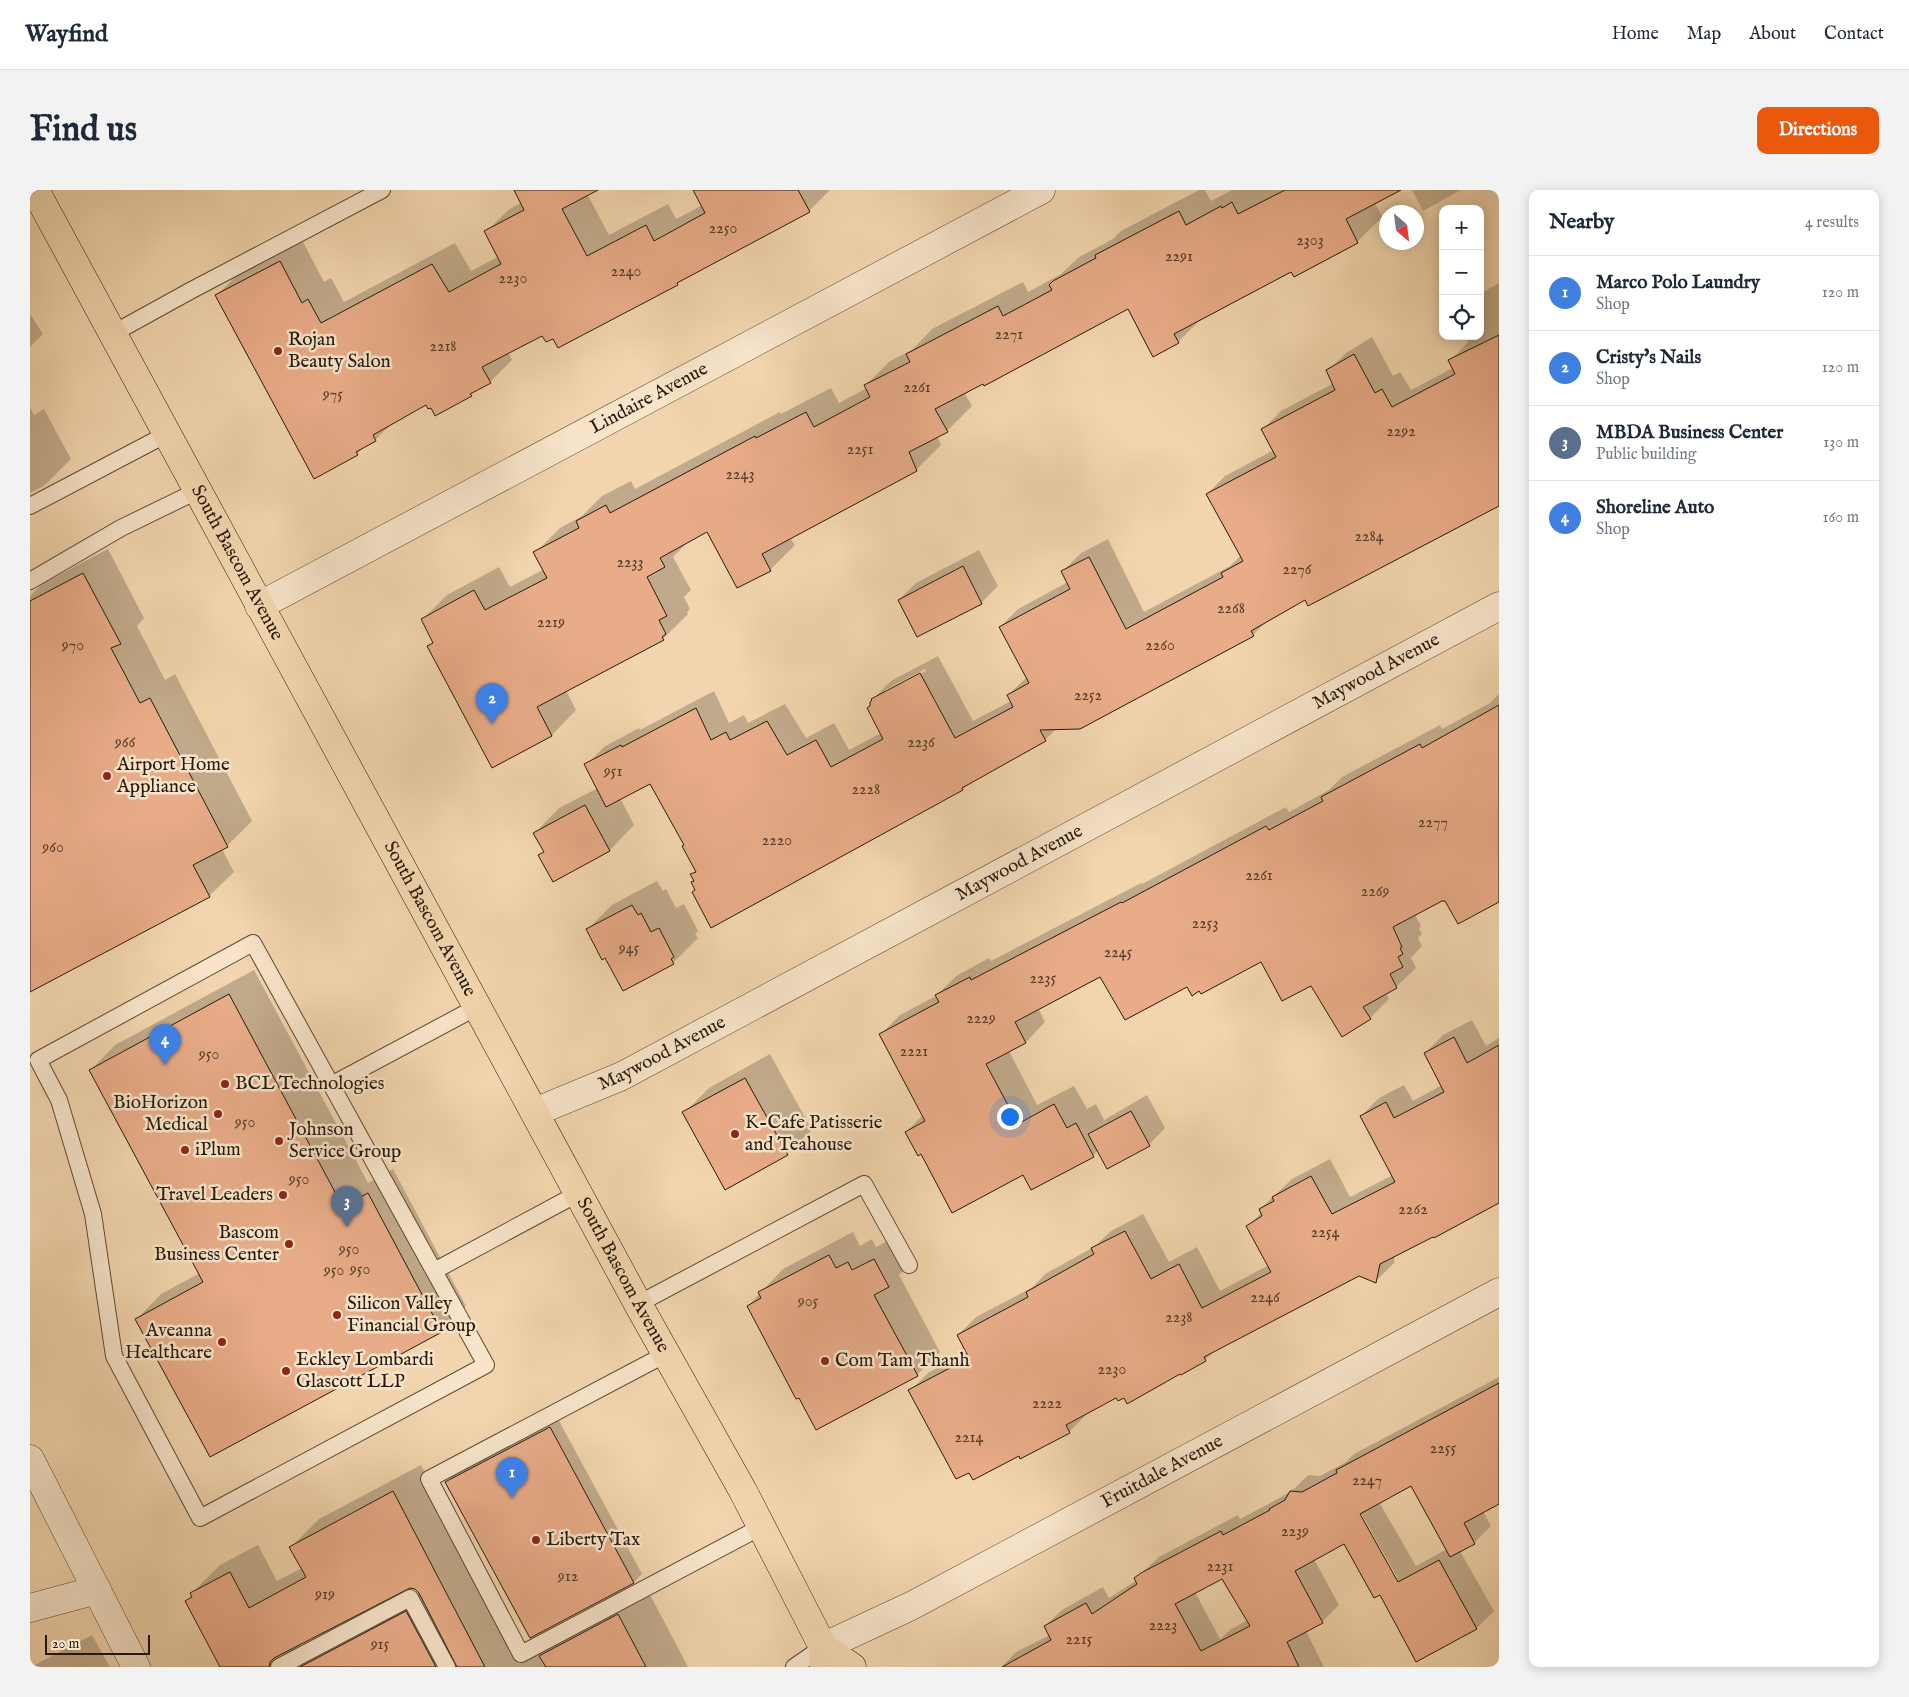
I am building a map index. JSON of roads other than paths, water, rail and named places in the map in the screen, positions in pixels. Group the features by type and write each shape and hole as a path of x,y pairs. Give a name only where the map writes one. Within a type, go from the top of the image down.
{"main road":[{"name":"South Bascom Avenue","path":"35,190 638,1304 743,1491 824,1657 852,1667"}],"street":[{"name":"Lindaire Avenue","path":"259,606 1041,190"},
{"name":"Maywood Avenue","path":"535,1112 622,1076 1499,606"},
{"name":"Fruitdale Avenue","path":"824,1657 910,1606 1499,1292"},
{"path":"30,1459 136,1667"},
{"path":"30,1608 97,1590"}],"lane":[{"path":"112,334 382,190"},
{"path":"30,506 167,434"},
{"path":"30,581 121,528 197,492"},
{"path":"253,943 434,1271 486,1366 200,1518 114,1356 93,1214 59,1100 38,1060 253,943"},
{"path":"331,1085 478,1007"},
{"path":"638,1304 864,1184 909,1265"},
{"path":"434,1271 579,1193"},
{"path":"666,1354 429,1479 521,1654 761,1527"},
{"path":"279,1667 410,1598 447,1667"},
{"path":"794,1667 824,1657"}],"place":[{"name":"Rojan Beauty Salon","path":"278,351"},
{"name":"Cristy's Nails","path":"492,724"},
{"name":"Airport Home Appliance","path":"107,776"},
{"name":"Shoreline Auto","path":"165,1065"},
{"name":"BCL Technologies","path":"225,1084"},
{"name":"BioHorizon Medical","path":"218,1114"},
{"name":"K-Cafe Patisserie and Teahouse","path":"735,1134"},
{"name":"Johnson Service Group","path":"279,1141"},
{"name":"iPlum","path":"185,1150"},
{"name":"Travel Leaders","path":"283,1195"},
{"name":"MBDA Business Center","path":"347,1227"},
{"name":"Bascom Business Center","path":"289,1244"},
{"name":"Silicon Valley Financial Group","path":"337,1315"},
{"name":"Aveanna Healthcare","path":"222,1342"},
{"name":"Com Tam Thanh","path":"825,1361"},
{"name":"Eckley Lombardi Glascott LLP","path":"286,1371"},
{"name":"Marco Polo Laundry","path":"512,1498"},
{"name":"Liberty Tax","path":"536,1540"}]}
